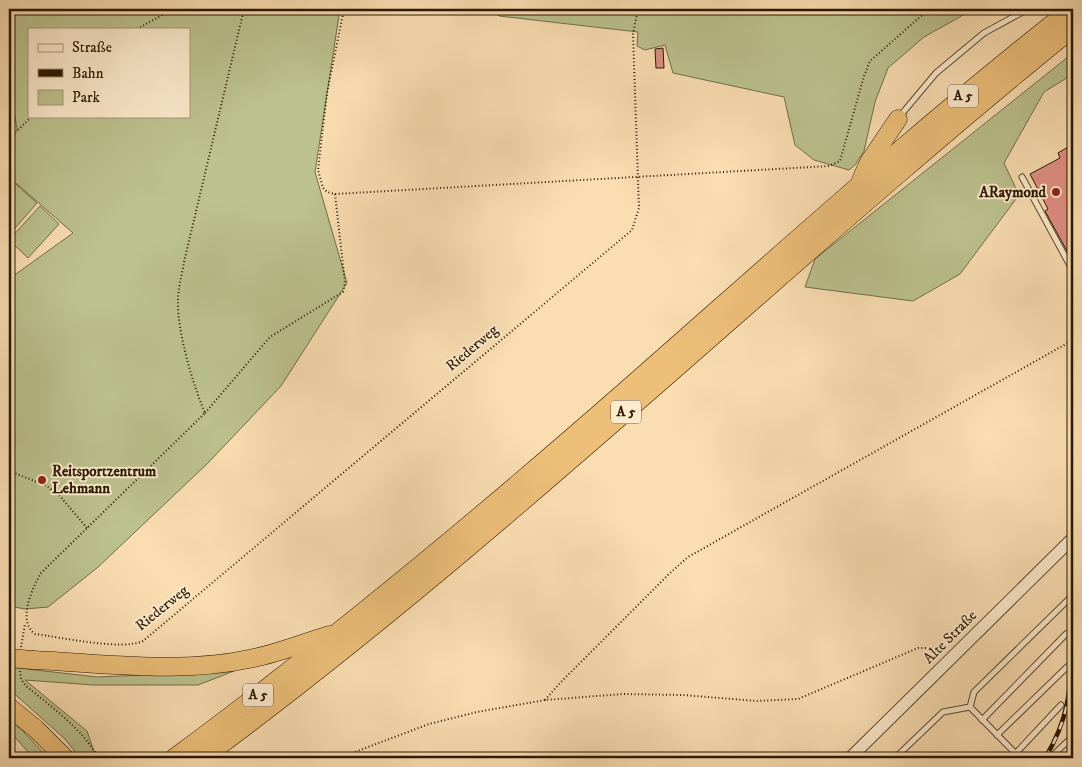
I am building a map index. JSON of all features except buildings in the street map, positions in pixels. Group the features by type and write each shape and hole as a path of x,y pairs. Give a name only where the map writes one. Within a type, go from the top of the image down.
{"highway":[{"name":"A 5","path":"174,758 342,631 572,436 955,103 1071,9"},
{"name":"A 5","path":"203,758 320,668 511,512 891,181 1073,28"},
{"path":"859,187 869,162 898,119"},
{"path":"21,660 164,666 217,664 271,654 342,631"},
{"path":"9,707 36,729 64,758"}],"street":[{"name":"Alte Straße","path":"850,758 950,657 1073,538"}],"lane":[{"path":"898,119 936,73 984,33 1028,9"},
{"path":"9,119 11,127 9,135"},
{"path":"1022,177 1073,271"},
{"path":"970,707 974,692 1073,595"},
{"path":"982,720 1066,634"},
{"path":"997,735 1066,666"},
{"path":"1016,753 1061,705"},
{"path":"970,707 1020,758"},
{"path":"895,758 943,712 970,707"},
{"path":"1050,758 1070,739"}],"path":[{"path":"139,28 173,9"},
{"path":"205,414 195,390 185,346 178,301 184,262 244,9"},
{"path":"344,9 327,93 318,170 324,188 327,192 335,194 829,166 840,161 870,61 929,9"},
{"name":"Riederweg","path":"26,622 28,629 35,634 134,645 158,629 632,230 639,208 633,34 638,9"},
{"path":"15,133 30,118"},
{"path":"98,758 90,743 70,722 26,686 21,679 21,660 26,622 33,588 40,573 205,414 270,337 343,292 345,283 335,194"},
{"path":"545,700 688,557 1073,340"},
{"path":"9,471 45,485 59,495 87,528"},
{"path":"339,758 429,724 477,712 545,700 623,694 674,694 778,702 798,699 817,692 918,648 938,650 950,657"}],"green space":[{"path":"9,9 340,9 315,172 347,283 281,386 208,463 97,568 48,607 25,609 9,606 9,279 73,233 9,177 9,151 17,129 13,105 9,99"},
{"path":"495,9 974,9 924,37 888,68 875,102 864,151 856,164 849,170 814,160 795,145 784,97 673,73 665,45 645,50 637,46 638,32 499,16"},
{"path":"1073,53 1073,74 1044,92 1004,163 1019,195 960,274 913,301 805,287 815,259"},
{"path":"9,178 37,203 9,235"},
{"path":"40,206 59,224 28,258 9,240"},
{"path":"9,667 97,677 234,671 198,685 93,685 25,680 87,731 96,758 80,758 65,739 9,689"},
{"path":"9,720 23,731 48,758 33,758 9,730"}],"railway":[{"path":"1045,758 1061,725 1066,709 1069,694 1073,626"}],"place":[{"name":"ARaymond","path":"1056,192"},
{"name":"Reitsportzentrum Lehmann","path":"42,480"}]}
